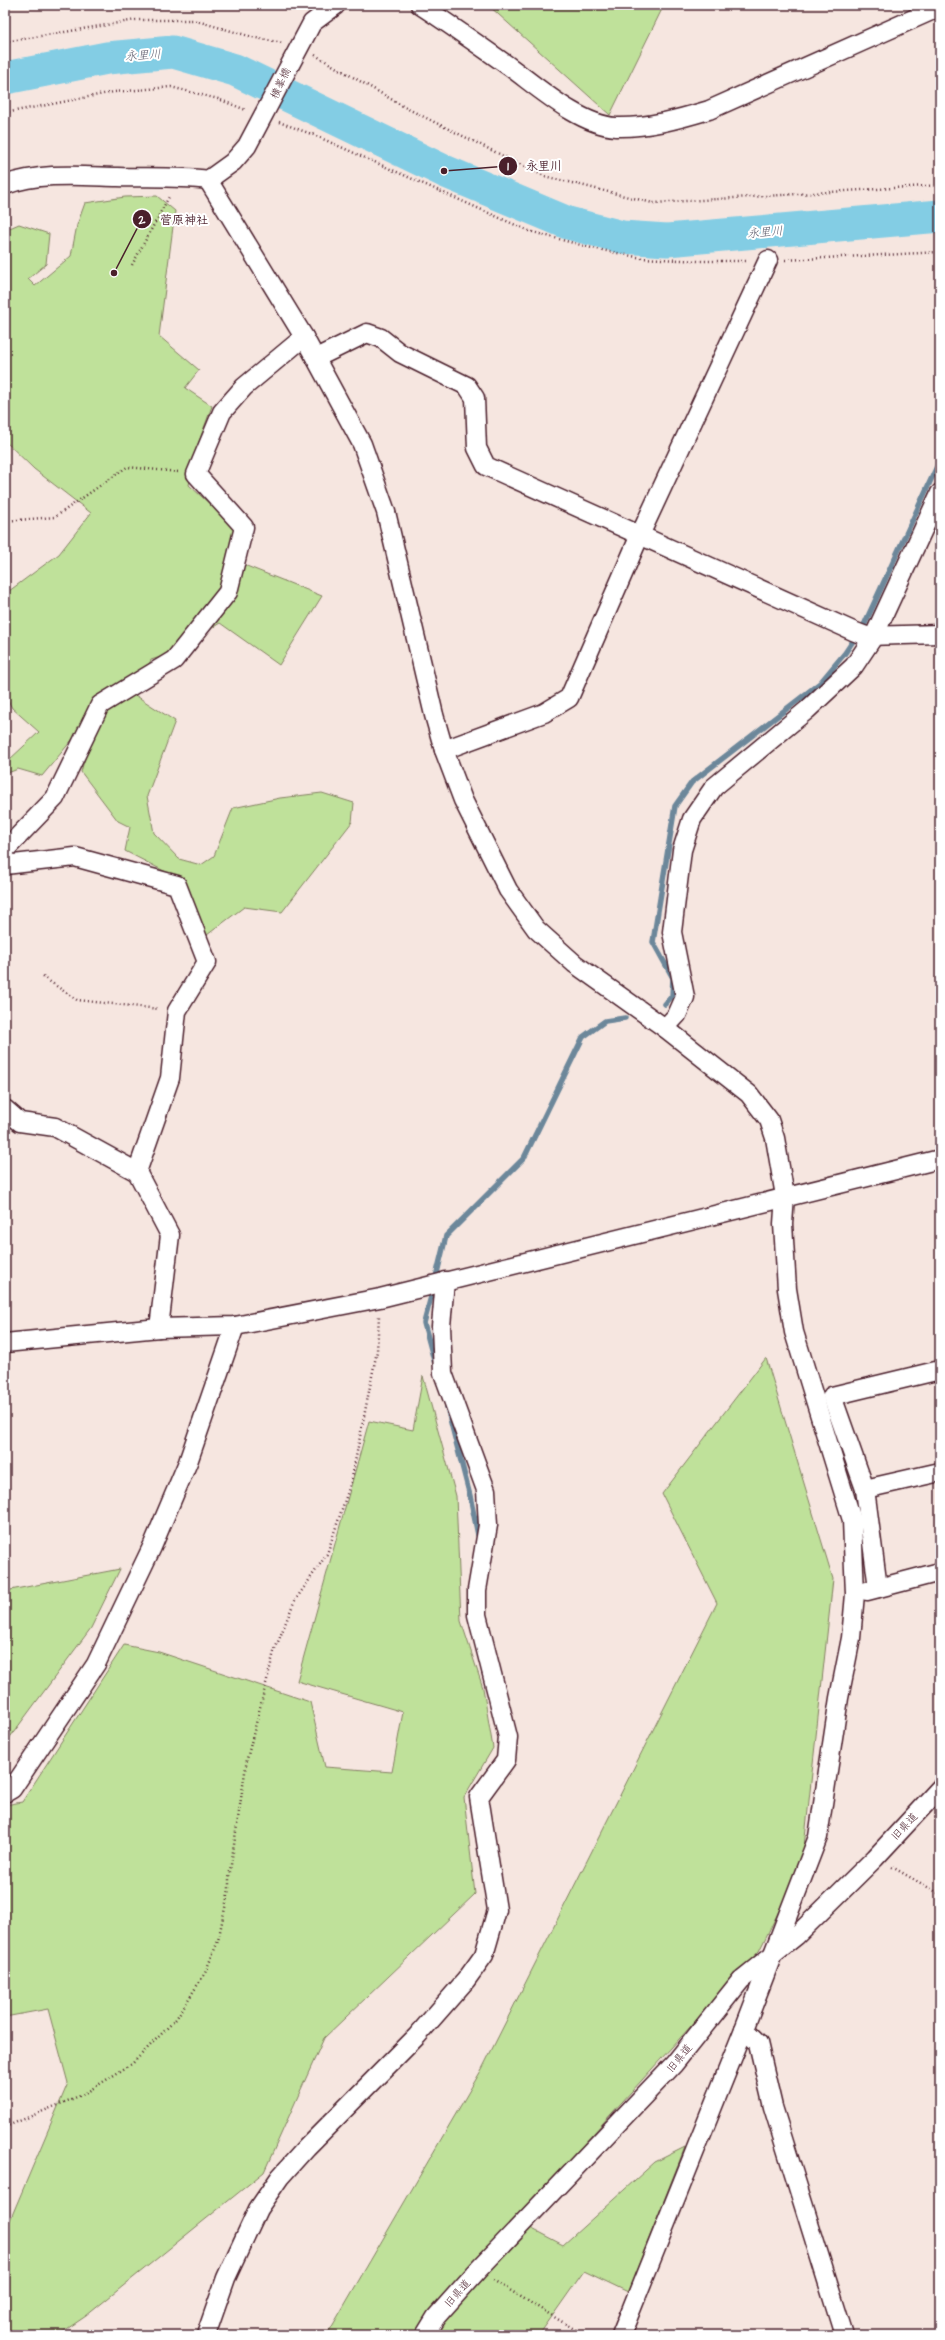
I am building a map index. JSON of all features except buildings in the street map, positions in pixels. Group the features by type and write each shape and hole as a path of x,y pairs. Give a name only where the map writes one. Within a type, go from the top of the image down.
{"street":[{"name":"横峯橋","path":"208,180 233,162 247,146 266,113 296,51 312,23 336,5"},
{"path":"420,5 560,103 586,118 615,127 652,124 708,110 940,7"},
{"path":"5,184 24,178 74,175 182,176 208,180 304,337 362,444 386,512 434,715 444,750 463,800 508,890 536,929 575,964 665,1028 749,1094 760,1106 769,1120 775,1138 785,1196 783,1224 787,1289 794,1332 852,1520 855,1594 852,1638 839,1698 818,1837 744,2029 621,2335"},
{"path":"444,750 544,713 569,698 640,536 768,260"},
{"path":"316,358 367,333 381,338 400,353 467,386 475,398 477,448 486,466 640,536 865,634 940,634"},
{"path":"5,850 55,798 100,705 174,660 228,592 244,527 196,474 222,412 244,387 304,337"},
{"path":"665,1028 677,1015 685,997 672,932 682,850 692,819 714,787 807,710 854,666 865,634 940,493"},
{"path":"5,865 75,857 177,885 207,962 177,1011 170,1078 137,1172"},
{"path":"5,1110 20,1122 54,1127 137,1172 170,1235 159,1328"},
{"path":"5,1343 159,1328 235,1326 380,1298 785,1196 940,1159"},
{"path":"206,2335 226,2278 258,2208 280,2177 306,2147 417,2036 466,1980 484,1955 497,1910 478,1797 506,1760 508,1737 477,1615 477,1590 488,1525 486,1490 443,1373 441,1326 436,1283"},
{"path":"5,1793 12,1789 96,1664 152,1547 188,1462 235,1326"},
{"path":"878,1588 865,1489 832,1396 940,1370"},
{"path":"865,1489 940,1472"},
{"path":"855,1594 940,1572"},
{"name":"旧県道","path":"425,2335 436,2317 478,2270 674,2064 741,1980 796,1936 875,1858 940,1788"},
{"path":"744,2029 758,2043 773,2107 844,2335"}],"path":[{"path":"5,42 136,20 194,20 296,51 408,109 544,176 653,203 940,185"},
{"path":"5,113 114,92 171,87 266,113 529,231 592,248 642,258 699,261 768,260 940,252"},
{"path":"132,265 164,205"},
{"path":"5,521 55,517 127,467 196,474"},
{"path":"43,977 77,1000 177,1011"},
{"path":"5,2127 84,2094 133,2063 176,2019 205,1972 218,1942 229,1889 229,1878 247,1759 274,1652 294,1602 327,1554 351,1482 377,1351 380,1298"},
{"path":"875,1858 940,1894"},
{"path":"478,2270 584,2335"}],"green space":[{"path":"488,5 664,5 610,115"},
{"path":"157,196 175,211 159,336 199,370 185,388 212,406 196,450 189,485 236,528 229,559 322,596 279,665 220,623 170,654 151,660 135,695 175,721 147,796 154,833 179,859 201,865 214,856 233,808 280,798 322,793 354,803 352,822 282,912 244,907 207,935 166,872 125,851 130,827 118,821 81,772 89,743 76,735 42,776 18,769 5,774 5,760 9,760 39,732 12,708 5,695 5,594 59,554 91,513 34,469 5,441 5,230 19,224 49,234 46,264 28,279 35,286 71,256 77,225 85,203 125,197"},
{"path":"766,1358 833,1579 802,1865 759,1951 515,2220 563,2245 655,2162 685,2147 628,2292 584,2271 539,2335 327,2335 482,2069 717,1603 662,1494"},
{"path":"423,1376 456,1496 461,1621 483,1688 493,1748 464,1797 475,1894 324,2038 264,2172 86,2316 58,2335 5,2335 5,2232 68,2083 48,2009 5,2017 5,1805 22,1802 124,1645 159,1652 310,1702 325,1767 392,1772 403,1712 297,1681 369,1421 413,1430"},
{"path":"120,1569 91,1628 5,1744 5,1591"}],"waterway":[{"name":"永里川","path":"5,78 107,58 173,52 235,70 444,171 568,223 622,237 667,240 940,216"},
{"path":"665,1004 672,996 673,978 653,942 675,806 692,782 820,683 845,653 865,623 940,460"},
{"path":"435,1281 446,1236 524,1158 583,1037 605,1021 625,1018"},
{"path":"433,1289 424,1323 435,1364"},
{"path":"447,1407 470,1496 478,1535"}],"place":[{"name":"永里川","path":"444,171"},
{"name":"菅原神社","path":"114,273"}]}
